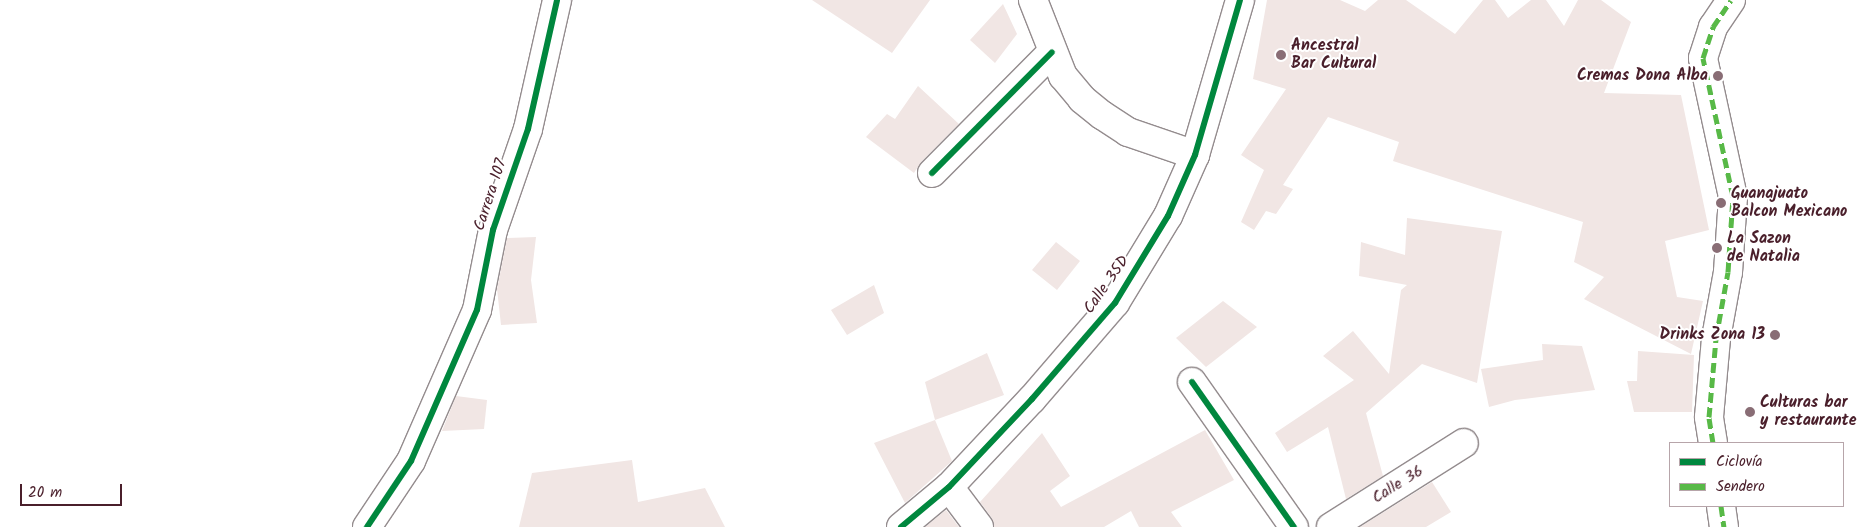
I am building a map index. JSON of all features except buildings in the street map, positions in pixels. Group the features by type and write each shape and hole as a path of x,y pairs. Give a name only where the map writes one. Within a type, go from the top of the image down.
{"street":[{"name":"Carrera 107","path":"368,526 411,461 477,310 493,230 528,129 557,0"},
{"path":"1033,0 1063,76 1082,99 1102,116 1128,132 1195,155"},
{"name":"Calle 35D","path":"901,527 949,487 1032,399 1115,303 1168,216 1195,155 1240,0"},
{"path":"1713,442 1709,417 1716,338 1728,272 1733,197 1718,119 1703,58 1713,27 1731,0"},
{"path":"932,173 1052,52"},
{"path":"1192,382 1294,527"},
{"name":"Calle 36","path":"1331,527 1464,443"},
{"path":"949,487 979,527"},
{"path":"1721,507 1724,527"}],"marked path":[{"path":"1713,442 1709,417 1716,338 1728,272 1733,197 1703,58 1713,27 1731,0"},
{"path":"1721,507 1724,527"}],"cycle path":[{"path":"367,527 411,461 477,310 493,230 528,129 557,0"},
{"path":"901,527 949,487 1032,399 1115,303 1168,216 1195,155 1240,0"},
{"path":"932,173 1052,52"},
{"path":"1192,382 1294,527"}],"place":[{"name":"Ancestral Bar Cultural","path":"1281,55"},
{"name":"Cremas Dona Alba","path":"1718,76"},
{"name":"Guanajuato Balcon Mexicano","path":"1721,203"},
{"name":"La Sazon de Natalia","path":"1717,248"},
{"name":"Drinks Zona 13","path":"1775,335"},
{"name":"Culturas bar y restaurante","path":"1750,412"}]}
